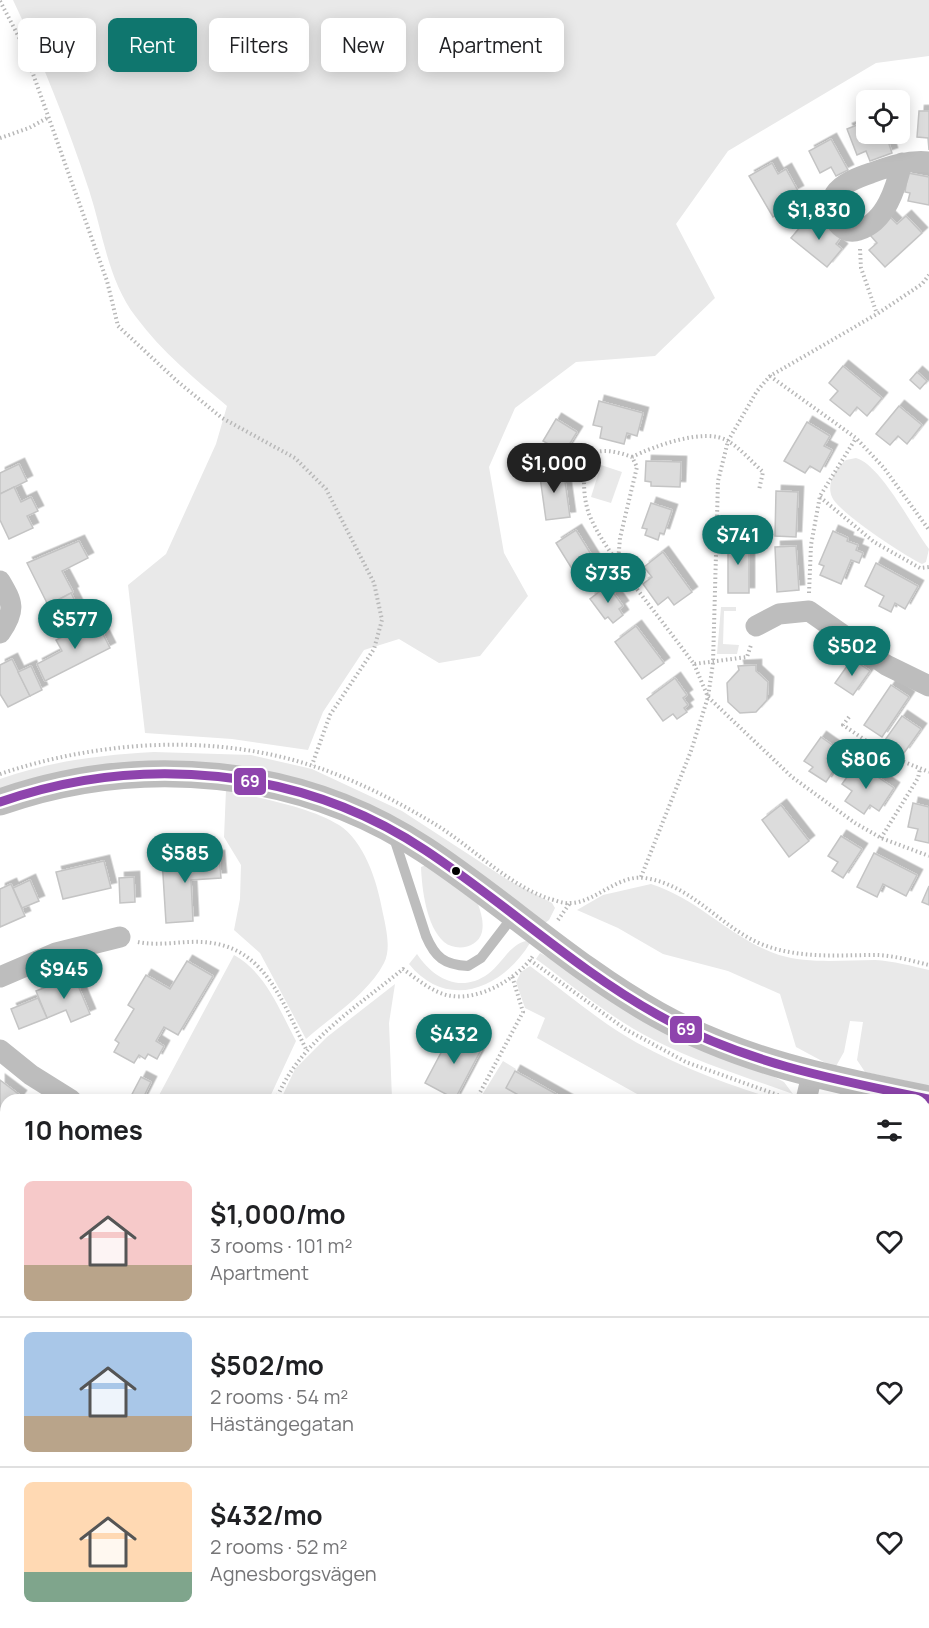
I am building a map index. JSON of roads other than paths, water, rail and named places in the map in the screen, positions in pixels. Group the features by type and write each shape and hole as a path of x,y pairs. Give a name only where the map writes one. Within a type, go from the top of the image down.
{"street":[{"path":"902,163 892,197 875,220 858,231 846,229 834,219 832,203 836,193 862,176 902,163 929,162"},
{"path":"0,580 12,603 10,619 0,633"},
{"path":"756,626 779,614 809,611 886,665 929,686"},
{"path":"0,802 33,791 84,779 162,773 216,775 273,786 330,802 390,829 424,849 545,938 657,1015 742,1053 809,1088 874,1094"},
{"path":"0,977 56,953 120,937"},
{"path":"0,1050 31,1075 61,1094"}],"lane":[{"path":"390,829 426,936 432,951 441,961 468,966 481,958 514,915"}]}
